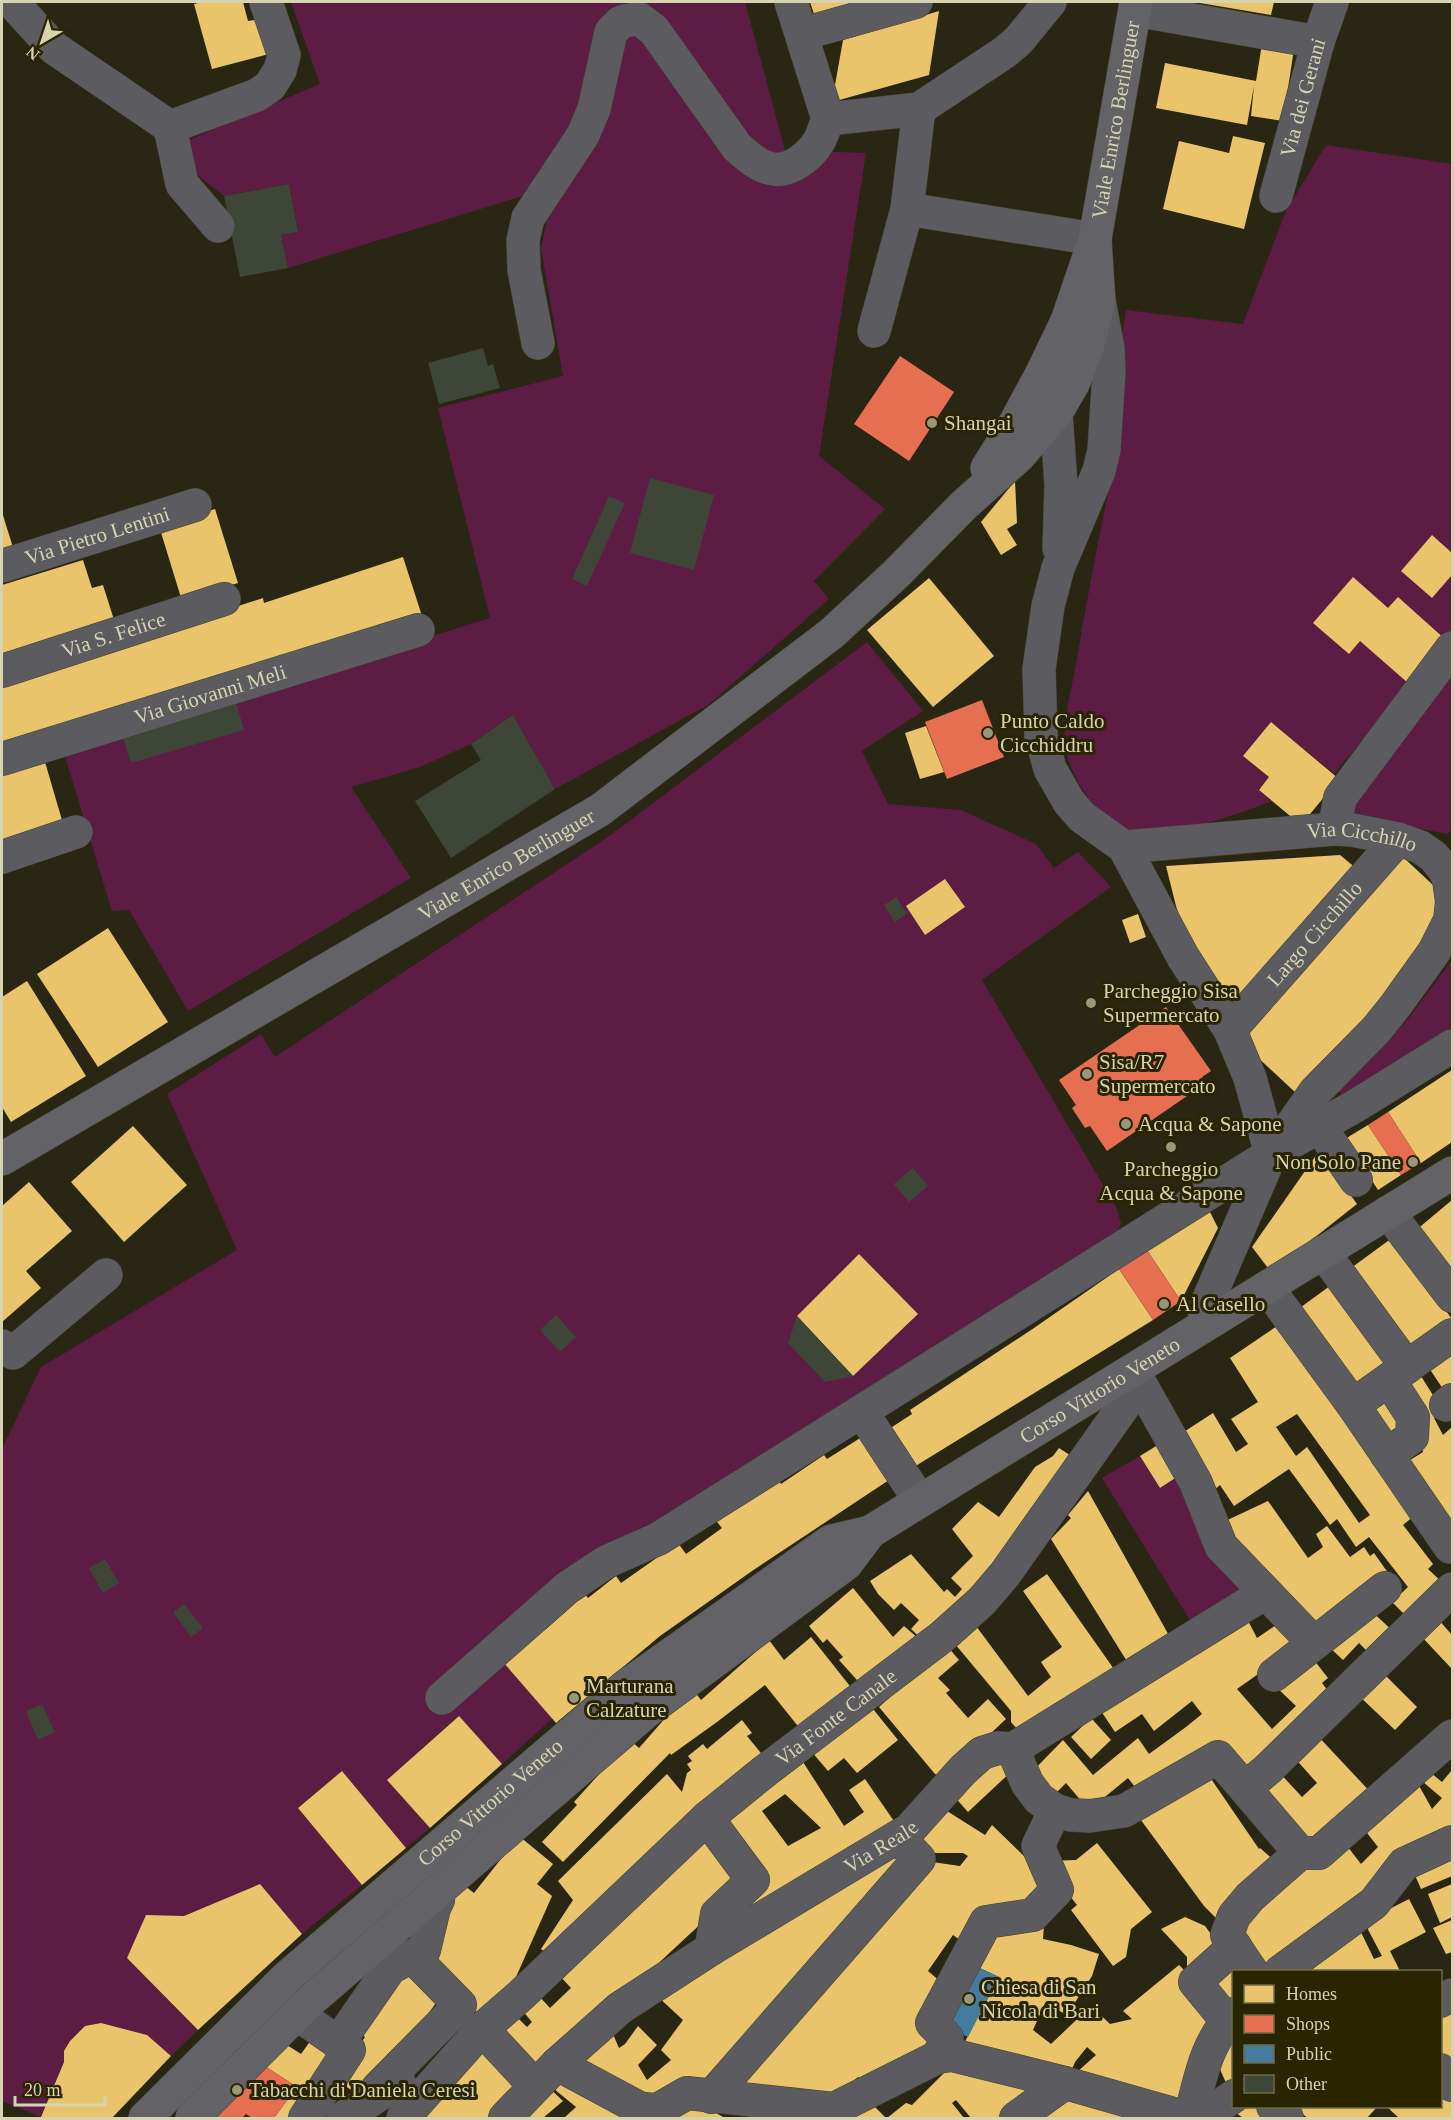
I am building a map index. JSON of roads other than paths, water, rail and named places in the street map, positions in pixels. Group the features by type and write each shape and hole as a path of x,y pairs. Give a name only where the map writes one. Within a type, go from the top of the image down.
{"main road":[{"name":"Viale Enrico Berlinguer","path":"1095,239 1136,6"},
{"path":"963,505 1019,456 1056,413 1073,384 1088,345 1099,301 1095,239"},
{"path":"963,505 1014,426 1042,373 1067,321 1095,239"},
{"name":"Viale Enrico Berlinguer","path":"2,1159 600,810 831,634 896,574 963,505"},
{"name":"Corso Vittorio Veneto","path":"145,2118 288,1977 626,1686 831,1541 870,1532 1136,1376 1211,1322 1452,1173"},
{"name":"Corso Vittorio Veneto","path":"192,2118 297,2014 434,1894 647,1711 846,1564 870,1532"}],"street":[{"path":"12,2 54,48 170,128 182,184 218,226"},
{"path":"170,128 257,95 270,86 280,70 284,55 266,2"},
{"path":"538,343 524,270 523,240 528,218 583,135 594,109 611,32 621,22 638,18 654,30 737,147 761,165 773,170 784,169 812,151 821,139 828,119 791,2"},
{"path":"802,34 916,2"},
{"path":"828,119 919,109 1005,52 1018,41 1050,2"},
{"name":"Via dei Gerani","path":"1276,196 1318,42 1332,2"},
{"path":"1136,6 1318,42"},
{"path":"874,331 906,209 919,109"},
{"path":"906,209 1095,239"},
{"path":"1099,301 1108,348 1109,372 1104,450 1099,471 1058,568 1048,606 1039,669 1041,736 1044,753 1058,786 1069,802 1082,817 1124,847 1183,957 1230,1030 1250,1078 1271,1154"},
{"path":"1058,568 1061,485 1056,413 1067,321"},
{"path":"1014,426 1056,413 1082,422 1095,434 1104,450"},
{"name":"Via Pietro Lentini","path":"2,566 195,505"},
{"name":"Via S. Felice","path":"2,671 224,598"},
{"name":"Via Giovanni Meli","path":"2,759 418,630"},
{"path":"1334,829 1340,798 1452,648"},
{"name":"Via Cicchillo","path":"1124,847 1334,829 1353,830 1398,839 1427,851 1444,868 1452,891 1452,911 1447,929 1419,974 1376,1030 1315,1092 1271,1154 1204,1310 1211,1322"},
{"path":"2,857 76,832"},
{"name":"Largo Cicchillo","path":"1230,1030 1398,839"},
{"path":"442,1698 588,1572 658,1539 1271,1154 1320,1127 1452,1046"},
{"path":"1320,1127 1356,1180"},
{"path":"1388,1212 1452,1296"},
{"path":"1323,1252 1398,1373 1413,1417 1412,1437 1387,1455"},
{"path":"2,1346 13,1353 106,1275"},
{"path":"1267,1287 1353,1405 1450,1547"},
{"path":"1353,1405 1452,1335"},
{"path":"1136,1376 1196,1483 1221,1546 1314,1643"},
{"name":"Via Fonte Canale","path":"482,2029 520,1996 707,1818 943,1636 982,1601 1005,1574 1136,1376"},
{"path":"862,1412 920,1501"},
{"path":"1274,1675 1385,1588"},
{"path":"1245,1788 1285,1753 1452,1589"},
{"name":"Via Reale","path":"505,2118 546,2075 620,2008 711,1949 909,1830 963,1770 982,1753 998,1748 1013,1749 1265,1593"},
{"path":"1190,2118 1207,2051 1230,2018 1195,1982 1244,1959 1227,1935 1234,1916 1250,1897 1300,1853 1319,1853 1452,1736"},
{"path":"1013,1749 1027,1783 1040,1798 1055,1810 1071,1815 1090,1816 1124,1811 1218,1757 1300,1853"},
{"path":"938,2057 947,2038 932,2023 986,1922 1033,1915 1057,1890 1038,1846 1055,1810"},
{"path":"707,1818 753,1880 717,1914 711,1949"},
{"path":"711,2097 919,1859 898,1837"},
{"path":"1281,1970 1374,1903 1404,1864 1452,1842"},
{"path":"338,2043 390,1968 424,1950 438,1899 434,1894"},
{"path":"361,2101 460,2006 412,1956"},
{"path":"297,2014 348,2050 304,2118"},
{"path":"482,2029 546,2075 646,2110 661,2108 687,2093 834,2109 938,2057 959,2057 1065,2083 1174,2114 1178,2118"},
{"path":"361,2101 482,2029"},
{"path":"403,2118 482,2029"},
{"path":"1442,2072 1452,2085"},
{"path":"331,2076 361,2101"},
{"path":"1016,2118 1065,2083"},
{"path":"1202,2118 1232,2097"},
{"path":"1275,2108 1287,2118"}],"place":[{"name":"Shangai","path":"932,423"},
{"name":"Punto Caldo Cicchiddru","path":"988,733"},
{"name":"Parcheggio Sisa Supermercato","path":"1091,1003"},
{"name":"Sisa/R7 Supermercato","path":"1087,1074"},
{"name":"Acqua & Sapone","path":"1126,1124"},
{"name":"Parcheggio Acqua & Sapone","path":"1171,1147"},
{"name":"Non Solo Pane","path":"1413,1162"},
{"name":"Al Casello","path":"1164,1304"},
{"name":"Marturana Calzature","path":"574,1698"},
{"name":"Chiesa di San Nicola di Bari","path":"969,1999"},
{"name":"Tabacchi di Daniela Ceresi","path":"237,2090"}]}
